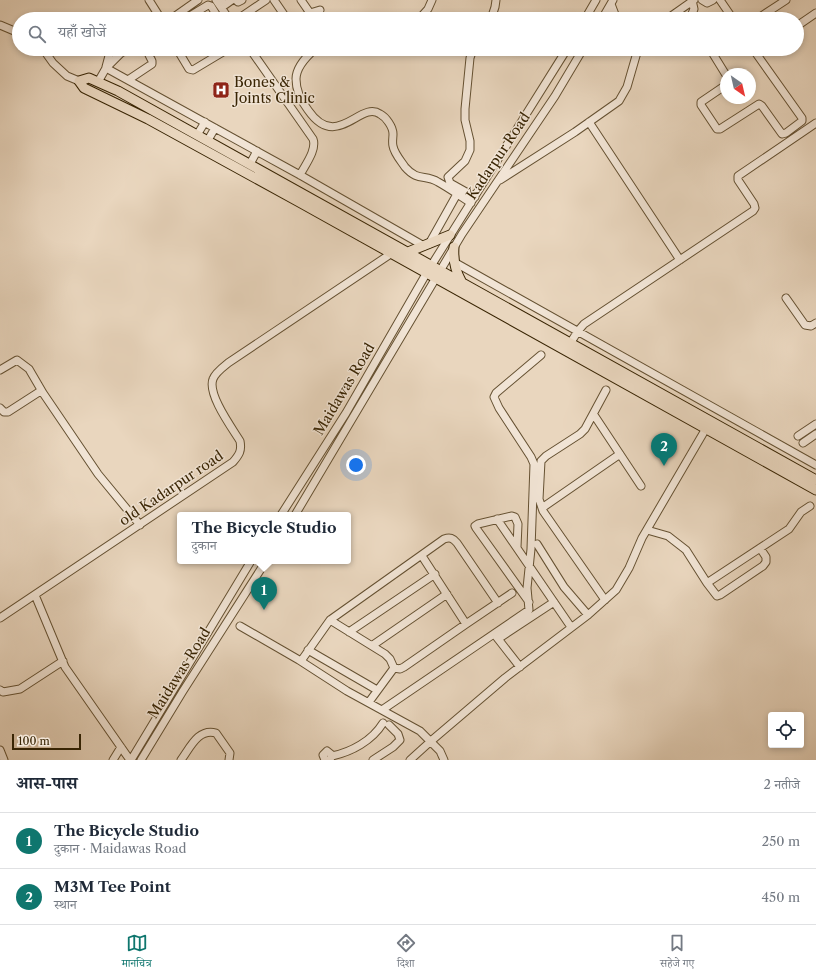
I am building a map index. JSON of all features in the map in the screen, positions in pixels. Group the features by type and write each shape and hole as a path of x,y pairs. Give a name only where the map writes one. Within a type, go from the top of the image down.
{"main road":[{"path":"813,478 460,281 438,274 426,274 148,119 84,88 80,81 89,78 118,91 208,140 432,265 438,274 705,429 816,490"},
{"path":"404,249 426,245 450,235"},
{"path":"454,247 454,262 460,281"}],"street":[{"path":"149,0 157,12"},
{"path":"181,12 198,0"},
{"path":"216,0 224,12"},
{"path":"221,0 225,5 232,0"},
{"path":"236,0 238,2 242,0"},
{"path":"248,12 266,0"},
{"path":"274,0 282,12"},
{"path":"301,0 309,12"},
{"path":"425,12 432,0"},
{"path":"494,12 496,0"},
{"path":"589,12 596,0"},
{"path":"677,12 693,0 694,9 693,12"},
{"path":"702,0 707,4 713,0"},
{"path":"720,0 728,12"},
{"path":"768,12 786,0"},
{"path":"606,12 612,2"},
{"path":"612,2 615,12"},
{"path":"196,12 208,5 211,6 215,12"},
{"path":"313,12 320,10"},
{"path":"804,21 816,13"},
{"path":"0,25 12,30"},
{"path":"48,56 67,76 80,81"},
{"path":"106,68 109,56"},
{"path":"98,82 106,68 118,56"},
{"path":"128,80 152,64 149,56"},
{"path":"181,56 189,69 193,70 216,56"},
{"path":"255,56 315,143 300,175"},
{"path":"308,56 302,62 296,77 298,92 314,118 319,122 332,126 343,124 364,113 372,111 381,114 392,131 393,146 397,155 406,167 416,176 434,180 473,200"},
{"path":"459,193 448,177 465,161 470,145 465,114 471,56"},
{"name":"Kadarpur Road","path":"426,274 563,56"},
{"name":"Kadarpur Road","path":"438,274 454,247 579,56"},
{"path":"496,182 613,106 623,96 636,56"},
{"path":"714,56 722,68"},
{"path":"720,89 700,102 701,106 717,129 720,129 758,104 762,106 782,134 786,133 802,121 802,118 758,56"},
{"path":"106,68 426,245 459,193"},
{"path":"551,76 563,82"},
{"path":"198,135 205,122"},
{"path":"589,122 680,260"},
{"path":"571,342 578,331 589,321 754,210 754,204 738,180 738,176 816,123"},
{"path":"208,140 215,128"},
{"path":"250,164 257,151"},
{"name":"old Kadarpur road","path":"0,618 233,462 239,455 241,448 240,442 214,396 212,387 213,378 220,370 235,358 391,254 404,249"},
{"path":"454,262 816,465"},
{"name":"Maidawas Road","path":"283,512 346,413 426,274"},
{"name":"Maidawas Road","path":"297,512 438,274"},
{"path":"786,298 805,325 811,326 816,323"},
{"path":"496,637 529,610 527,588 528,565 531,549 534,464 499,408 494,397 496,393 541,355"},
{"path":"0,370 17,360 29,370 98,474 140,525"},
{"path":"605,600 542,508 539,499 541,462 546,456 580,434 585,429 594,415 606,390"},
{"path":"0,408 4,412 8,412 40,392 43,392"},
{"path":"594,415 642,486"},
{"path":"410,760 520,667 588,615 616,590 625,576 647,530 710,420"},
{"path":"798,436 814,428"},
{"path":"803,443 814,428"},
{"path":"542,508 620,454"},
{"path":"707,583 789,529 801,512 810,506"},
{"path":"517,547 518,524 517,519 512,516 478,524 476,526 529,602"},
{"path":"497,519 571,627"},
{"path":"647,530 668,536 686,550 717,596 763,566 766,562 766,557 760,548"},
{"path":"301,661 330,620 444,539 453,538 498,602"},
{"path":"537,544 564,587 588,615"},
{"path":"422,556 466,624"},
{"name":"Maidawas Road","path":"130,760 249,564"},
{"name":"Maidawas Road","path":"141,760 186,686 264,564"},
{"path":"349,632 434,574"},
{"path":"35,594 65,667 130,760"},
{"path":"373,645 447,594"},
{"path":"394,668 400,669 404,667 498,602 512,594"},
{"path":"385,711 496,637 554,602"},
{"path":"330,620 373,645 390,659 394,668"},
{"path":"240,626 301,661 347,691 420,731 440,751 444,760"},
{"path":"496,637 520,667"},
{"path":"308,650 377,690"},
{"path":"0,690 3,692 20,689 62,661"},
{"path":"369,702 394,668"},
{"path":"374,760 400,740 398,734 386,724 385,711"},
{"path":"327,759 353,749 395,717"},
{"path":"181,760 199,735 208,731 216,733 230,753 229,760"},
{"path":"113,760 121,747"},
{"path":"0,750 4,760"}],"place":[{"name":"Bones & Joints Clinic","path":"221,90"},
{"name":"M3M Tee Point","path":"664,466"},
{"name":"The Bicycle Studio","path":"264,610"}]}
